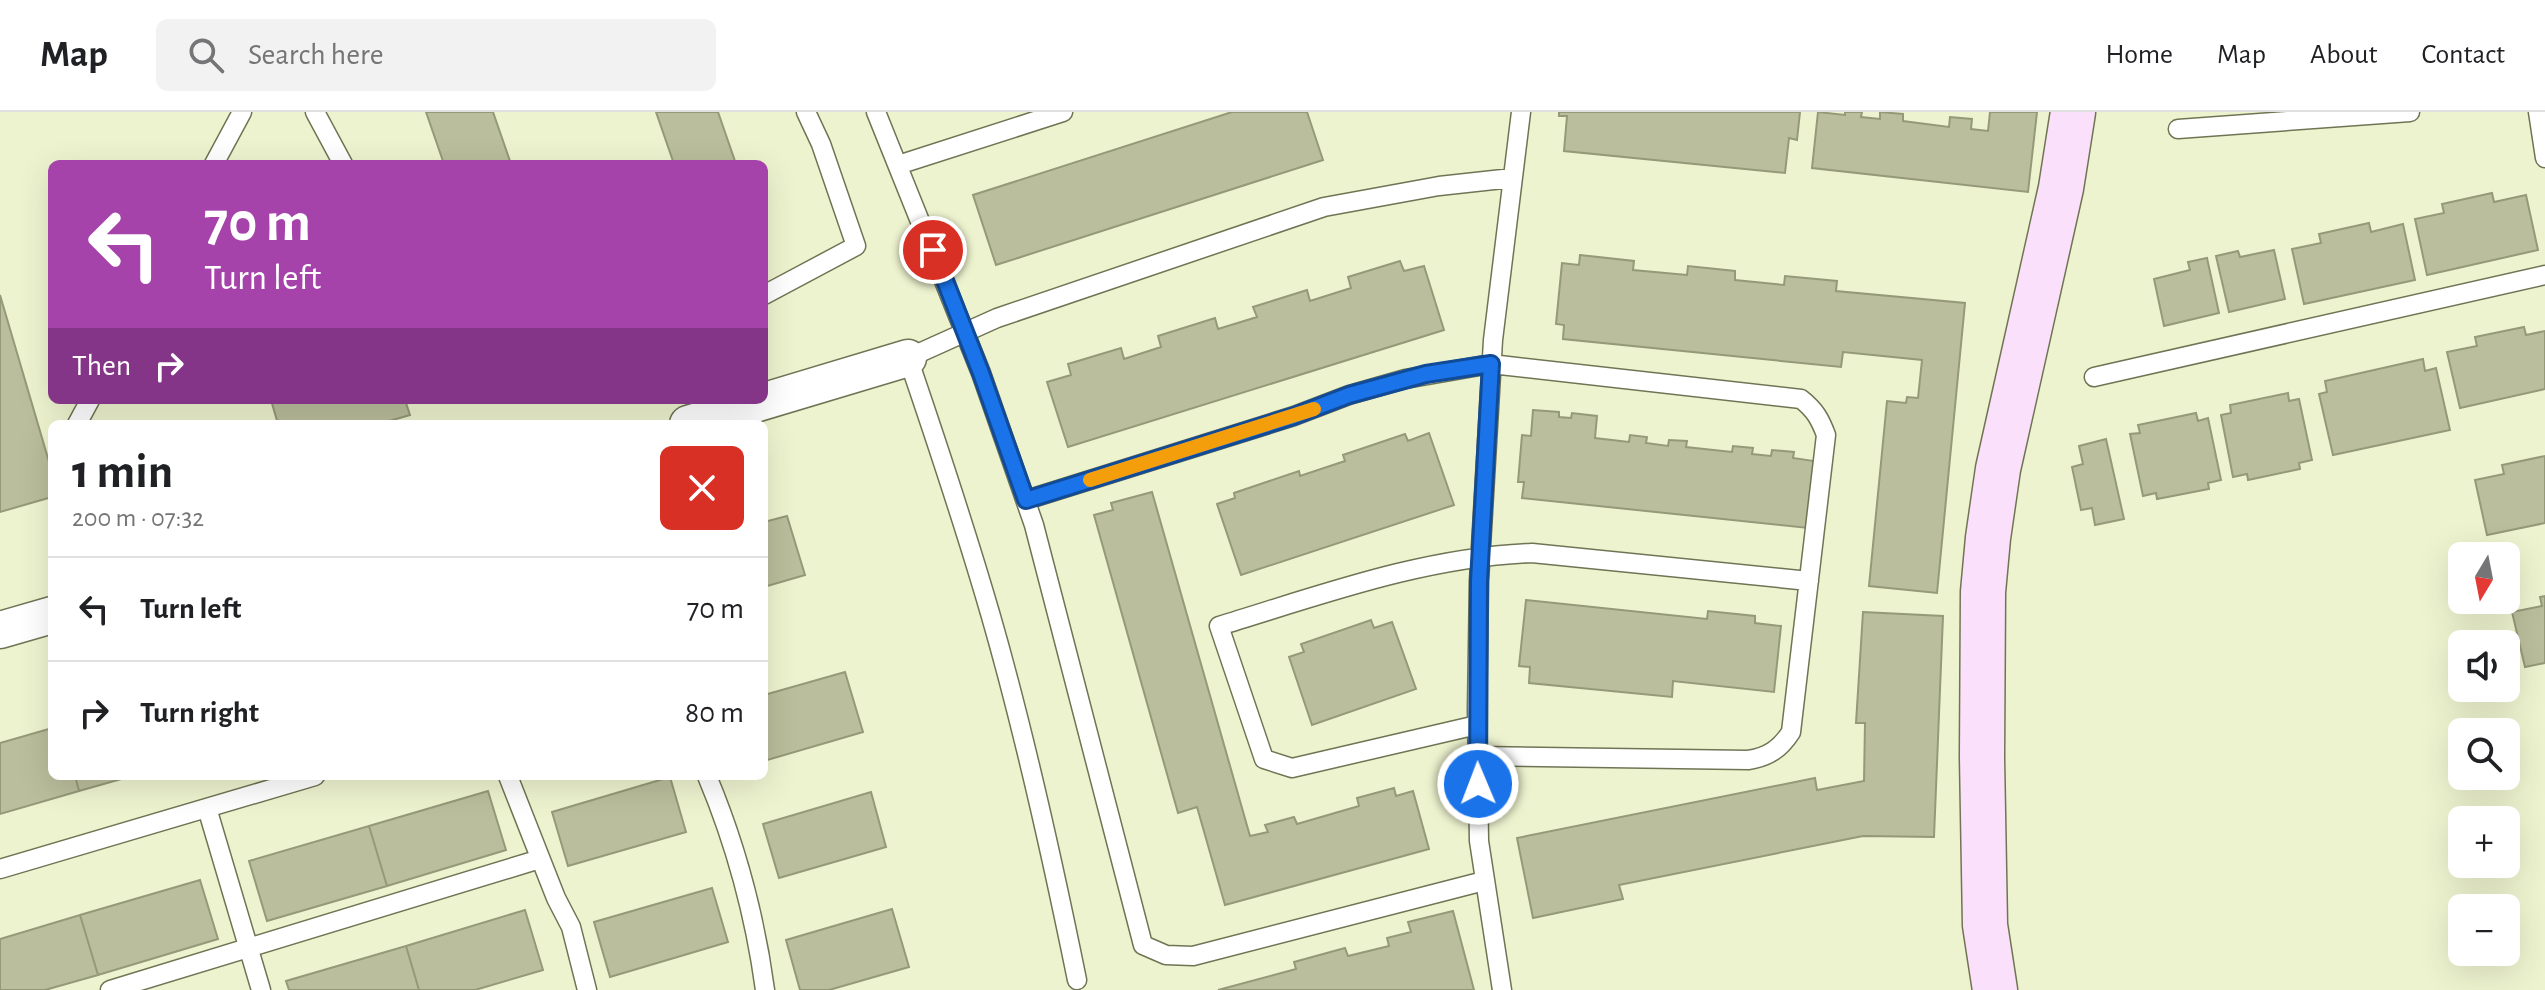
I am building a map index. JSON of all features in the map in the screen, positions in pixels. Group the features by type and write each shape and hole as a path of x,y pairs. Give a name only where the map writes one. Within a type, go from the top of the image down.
{"street":[{"path":"1995,990 1985,925 1983,592 1998,469 2061,188 2073,112"},
{"path":"768,400 908,358"},
{"path":"701,420 755,404"},
{"path":"0,630 48,616"}],"lane":[{"path":"216,160 242,112"},
{"path":"315,112 341,160"},
{"path":"768,293 856,246 821,144 806,112"},
{"path":"876,112 965,332 1026,500 1143,945 1166,955 1193,956 1484,881"},
{"path":"898,165 1063,112"},
{"path":"1502,990 1479,841 1477,725 1480,557 1491,364 1521,112"},
{"path":"2178,129 2410,112"},
{"path":"2541,117 2545,158"},
{"path":"1077,980 1049,843 991,615 908,358 997,318 1324,207 1439,186 1512,178"},
{"path":"2094,377 2545,275"},
{"path":"1026,500 1294,416 1349,395 1419,376 1491,364 1801,399 1820,418 1826,435 1791,732 1774,752 1748,760 1478,756"},
{"path":"1477,725 1292,768 1264,759 1219,626 1421,566 1532,553 1809,581"},
{"path":"0,869 302,780"},
{"path":"510,780 571,927 587,990"},
{"path":"708,780 736,854 750,905 765,990"},
{"path":"207,808 261,990"},
{"path":"110,990 540,859"}],"building":[{"path":"426,112 493,112 510,160 443,160"},
{"path":"656,112 718,112 735,160 673,160"},
{"path":"1232,112 1307,112 1323,160 996,265 973,195"},
{"path":"1559,112 1800,112 1797,140 1789,138 1785,173 1564,151 1567,116 1559,116"},
{"path":"1818,112 1845,115 1845,112 1862,112 1861,117 1880,119 1880,112 1903,114 1903,121 1949,127 1950,117 1972,119 1971,129 1988,131 1990,112 2037,112 2028,192 1812,168"},
{"path":"2492,193 2494,202 2526,195 2538,250 2427,275 2415,219 2444,213 2442,204"},
{"path":"2369,223 2371,232 2403,224 2415,280 2304,304 2292,249 2321,243 2319,234"},
{"path":"2274,250 2285,299 2229,312 2216,256 2238,251 2240,257"},
{"path":"1580,255 1634,261 1633,270 1687,275 1688,266 1735,271 1735,280 1784,285 1785,276 1837,281 1836,291 1965,303 1937,593 1869,586 1887,401 1906,403 1907,397 1918,398 1922,360 1843,352 1841,367 1563,339 1564,325 1556,324 1562,263 1579,265"},
{"path":"2207,258 2219,313 2164,326 2154,279 2190,270 2188,262"},
{"path":"1400,261 1404,271 1424,266 1444,330 1068,447 1047,382 1071,375 1068,364 1121,348 1124,359 1161,347 1158,336 1215,318 1218,329 1257,317 1253,307 1307,290 1310,301 1351,288 1348,277"},
{"path":"0,295 48,458 48,498 0,512"},
{"path":"2524,327 2526,335 2545,331 2545,389 2460,408 2447,352 2477,346 2475,337"},
{"path":"2423,359 2425,371 2436,368 2450,430 2333,455 2319,394 2327,392 2325,381"},
{"path":"2288,393 2289,401 2299,399 2312,460 2299,463 2300,469 2248,480 2247,474 2233,477 2221,415 2231,413 2230,405"},
{"path":"272,404 406,404 410,415 393,420 277,420"},
{"path":"1533,410 1559,412 1559,417 1571,418 1572,413 1597,416 1595,438 1629,442 1630,435 1647,437 1646,443 1668,446 1669,440 1687,441 1686,447 1732,452 1733,446 1753,448 1752,454 1771,456 1772,450 1794,452 1793,458 1814,461 1808,528 1522,498 1524,482 1518,482 1522,435 1531,436"},
{"path":"2196,413 2198,421 2208,418 2221,480 2208,483 2209,489 2157,499 2156,493 2143,496 2130,434 2140,433 2138,425"},
{"path":"1429,433 1454,505 1241,575 1217,504 1235,498 1234,493 1299,471 1300,476 1345,461 1343,455 1405,434 1408,441"},
{"path":"2106,439 2124,519 2095,525 2092,508 2081,510 2072,467 2083,464 2079,446"},
{"path":"2545,456 2545,523 2487,535 2475,480 2504,474 2502,465"},
{"path":"1152,492 1250,836 1268,832 1265,825 1294,817 1297,824 1359,806 1357,798 1394,788 1396,796 1413,791 1429,849 1225,905 1197,807 1178,813 1094,515 1113,510 1111,503"},
{"path":"787,516 805,575 768,586 768,521"},
{"path":"2545,596 2545,663 2525,667 2520,630 2516,630 2512,614 2542,606 2540,597"},
{"path":"1526,600 1707,619 1708,611 1755,616 1755,623 1781,626 1774,692 1673,681 1672,697 1529,683 1530,667 1519,666"},
{"path":"1863,612 1943,616 1934,837 1863,836 1619,885 1623,899 1533,918 1517,838 1815,778 1817,790 1864,781 1865,723 1856,723"},
{"path":"1371,620 1374,628 1392,622 1416,689 1312,725 1289,657 1304,652 1301,644"},
{"path":"845,672 863,732 768,760 768,694"},
{"path":"48,729 48,780 76,780 79,791 0,814 0,743"},
{"path":"76,780 118,780 79,791"},
{"path":"660,780 671,780 686,832 568,866 552,812"},
{"path":"488,791 506,850 387,886 369,826"},
{"path":"871,792 886,847 779,878 763,824"},
{"path":"369,826 387,886 267,921 249,861"},
{"path":"200,880 218,939 98,975 80,915"},
{"path":"712,888 728,942 610,977 594,922"},
{"path":"892,909 909,967 829,990 800,990 786,940"},
{"path":"525,910 543,970 475,990 419,990 406,946"},
{"path":"1453,911 1474,990 1218,990 1296,969 1294,962 1345,948 1348,956 1389,946 1387,938 1411,932 1408,922"},
{"path":"80,915 98,975 45,990 0,990 0,939"},
{"path":"406,946 419,990 289,990 286,981"}],"slow traffic":[{"path":"1090,480 1314,409"}],"route":[{"path":"933,250 1026,500 1294,416 1349,395 1426,374 1491,364 1479,581 1478,784"}]}
